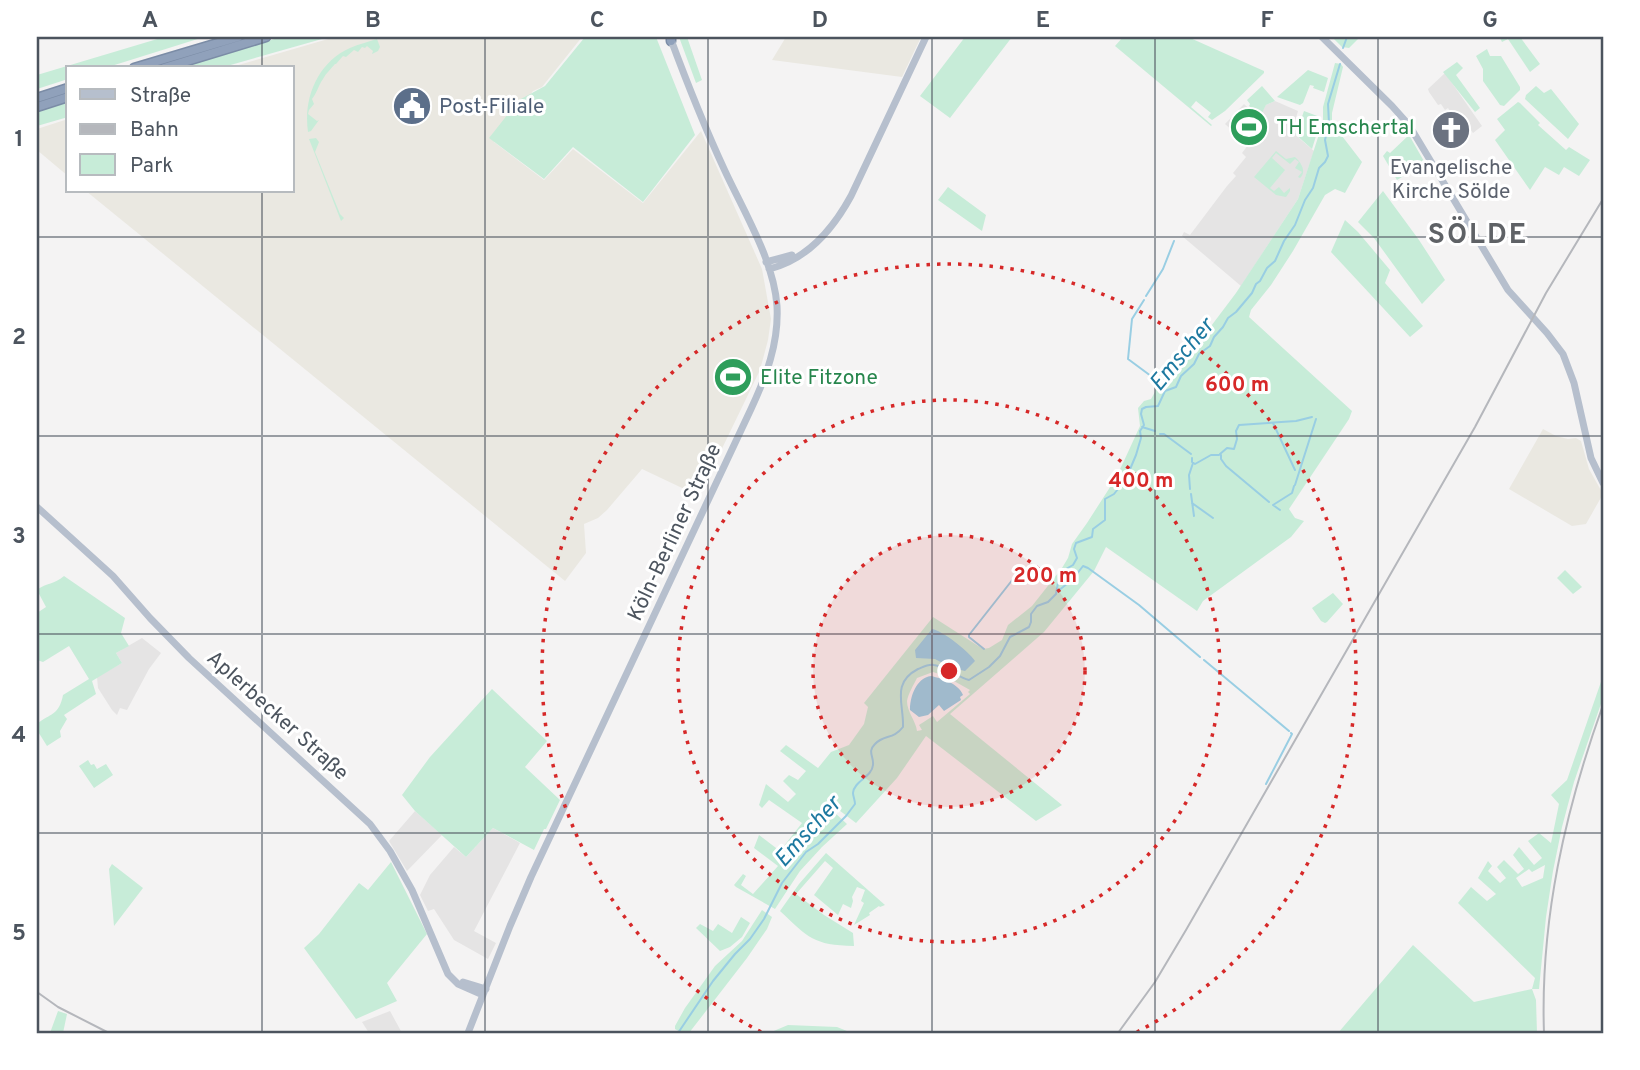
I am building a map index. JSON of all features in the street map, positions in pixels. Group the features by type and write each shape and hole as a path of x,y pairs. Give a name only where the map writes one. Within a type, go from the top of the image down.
{"highway":[{"path":"141,66 238,37"},
{"path":"171,66 266,37"},
{"path":"37,98 66,89"},
{"path":"37,107 66,98"}],"main road":[{"path":"767,266 777,267 808,251 836,221 846,206 926,37"},
{"path":"1322,37 1409,125 1508,290 1558,347 1571,372 1591,458 1603,483"},
{"name":"Köln-Berliner Straße","path":"468,1033 536,867 758,393 768,369 775,337 777,306 767,266 716,151 671,38"},
{"name":"Aplerbecker Straße","path":"37,508 113,576 189,658 370,824 390,851 408,883 444,966 453,980 485,992"}],"shaded area":[{"path":"335,37 582,37 542,87 533,91 494,142 544,180 573,149 643,203 701,131 762,269 771,319 760,370 699,496 642,469 607,510 598,518 584,524 586,553 565,581 87,192 294,192 294,66 235,66"},
{"path":"786,37 921,37 902,77 772,60"},
{"path":"1445,73 1482,126 1473,133 1463,126 1459,119 1453,119 1448,108 1445,110 1441,104 1438,105 1429,92 1428,89"},
{"path":"1275,101 1298,111 1292,132 1314,151 1298,199 1241,286 1182,236 1184,232 1190,235 1236,176 1233,173 1246,157 1242,153 1248,145 1225,124 1244,104 1259,118 1266,105"},
{"path":"66,120 66,174 37,150 37,129"},
{"path":"1543,429 1556,436 1581,441 1589,469 1603,494 1586,524 1572,526 1509,489"},
{"path":"142,638 161,653 149,669 127,710 120,708 117,715 98,688 97,677 122,663 116,653"},
{"path":"415,811 442,835 407,871 389,841"},
{"path":"493,828 520,843 474,931 496,943 488,959 454,940 434,909 428,911 420,895 430,875 454,847 466,857"},
{"path":"390,1011 402,1033 369,1033 362,1022"}],"green space":[{"path":"164,37 204,37 111,66 67,66"},
{"path":"281,37 329,37 227,66 185,66"},
{"path":"585,37 656,37 695,135 643,202 573,147 544,179 489,138 519,100 545,86"},
{"path":"679,37 687,37 702,80 696,83"},
{"path":"965,37 1012,37 950,118 920,96"},
{"path":"1123,37 1188,37 1264,73 1212,120 1208,117 1211,113 1196,101 1191,107 1211,126 1115,46"},
{"path":"1332,37 1360,37 1349,48 1342,47"},
{"path":"1502,37 1520,37 1540,64 1530,72 1508,39 1502,42"},
{"path":"377,39 380,47 378,51 372,54 373,51 367,46 358,52 354,50 346,57 343,56 326,75 312,99 314,104 308,114 319,120 308,132 307,119 308,106 321,72 339,54"},
{"path":"1487,49 1490,56 1501,56 1520,87 1504,106 1500,105 1483,81 1483,69 1476,56"},
{"path":"1457,62 1463,68 1456,75 1480,108 1475,112 1443,72"},
{"path":"1335,63 1341,64 1343,67 1332,123 1362,162 1345,193 1335,189 1325,195 1293,251 1251,310 1249,317 1352,411 1289,509 1295,518 1304,521 1291,537 1203,601 1197,611 1106,547 1094,571 1044,632 950,714 1062,805 1036,821 926,736 897,778 856,823 835,807 834,812 847,824 800,871 775,909 736,887 734,885 743,874 746,876 741,885 753,894 778,866 754,848 759,835 780,851 802,823 769,800 762,808 759,805 766,784 788,802 796,794 783,781 789,775 798,780 806,771 780,751 786,745 818,768 831,752 849,745 864,724 868,707 864,703 933,617 983,649 989,648 1002,640 1008,625 1032,606 1062,568 1072,544 1123,463 1140,426 1138,408 1144,401 1151,399 1155,392 1157,370 1187,358 1236,293 1298,199 1323,122 1323,107","holes":["933,672 970,690 970,694 937,722 933,716 919,725 922,730 917,731 907,701 917,678"]},
{"path":"66,66 66,80 37,89 37,75"},
{"path":"1308,70 1328,78 1324,92 1310,85 1300,105 1277,97"},
{"path":"1262,86 1275,101 1266,105 1261,115 1249,106 1247,100"},
{"path":"1536,86 1544,93 1551,89 1579,124 1568,139 1525,99"},
{"path":"1518,102 1540,123 1538,125 1566,150 1569,147 1590,160 1579,176 1564,167 1559,175 1545,167 1530,190 1495,140 1505,130 1497,119"},
{"path":"66,103 66,118 37,126 37,112"},
{"path":"1304,111 1320,117 1321,120 1312,149 1295,134 1300,129"},
{"path":"1409,135 1425,163 1397,180 1383,156"},
{"path":"316,138 319,142 315,152 344,218 341,221 309,139"},
{"path":"1276,151 1286,159 1295,157 1301,164 1303,170 1300,178 1298,177 1302,172 1295,168 1299,162 1295,159 1290,164 1276,153 1272,158 1285,170 1270,188 1274,191 1279,187 1284,193 1290,188 1286,197 1276,195 1254,177"},
{"path":"948,187 986,215 982,231 938,200"},
{"path":"1383,191 1445,280 1422,304 1374,238 1358,222"},
{"path":"1345,220 1390,270 1385,283 1423,326 1410,337 1331,252"},
{"path":"1565,570 1582,587 1573,594 1557,578"},
{"path":"64,576 125,618 121,633 129,646 116,653 122,663 92,681 96,694 64,715 67,719 60,731 61,737 47,746 37,730 37,724 56,711 63,695 89,679 69,646 43,662 37,660 37,613 46,607 37,590"},
{"path":"1333,593 1343,604 1325,623 1312,608"},
{"path":"1603,676 1603,698 1574,782 1553,871 1539,989 1532,989 1535,978 1458,903 1471,887 1487,901 1496,894 1478,878 1488,861 1492,866 1488,871 1500,883 1506,878 1497,867 1504,860 1518,874 1524,869 1513,855 1519,847 1534,865 1542,858 1528,841 1539,833 1551,843 1559,804 1551,795 1567,780","holes":["1545,865 1543,878 1522,887 1516,878 1529,869 1532,872"]},
{"path":"492,689 547,741 525,767 560,800 534,850 493,828 466,857 415,811 402,795 430,757"},
{"path":"88,760 97,769 106,764 113,775 94,788 79,766"},
{"path":"826,853 885,905 879,906 854,925 864,903 861,901 865,890 857,887 851,908 843,904 838,915 814,895 833,868 825,861 796,894 853,933 854,946 820,942 798,928 780,911"},
{"path":"391,862 427,934 387,983 397,1001 356,1019 304,948 319,934 359,883 368,890"},
{"path":"112,864 143,888 114,926 109,869"},
{"path":"762,910 772,917 747,958 689,1033 675,1029 685,1008 715,966 742,941"},
{"path":"741,917 750,923 742,937 720,951 696,928 700,924 713,931 718,924 732,933"},
{"path":"1413,945 1474,1002 1532,989 1536,1000 1537,1033 1338,1033"},
{"path":"58,1011 67,1014 63,1033 50,1033"},
{"path":"788,1025 837,1027 852,1033 769,1033"}],"water":[{"path":"932,629 955,642 975,661 965,671 935,659 916,658 915,650"},
{"path":"931,676 954,685 963,695 961,700 944,711 939,705 928,715 919,717 910,710 911,699 921,680"}],"waterway":[{"name":"Emscher","path":"1343,48 1347,37"},
{"name":"Emscher","path":"678,1033 713,981 764,919 782,883 806,852 818,844 855,804 854,789 872,769 873,747 878,741 896,734 903,727 901,695 904,681 918,669 930,665 942,667 969,680 1000,656 1010,637 1029,627 1031,614 1037,606 1048,602 1056,594 1059,577 1077,558 1074,549 1076,543 1092,537 1093,529 1105,520 1105,499 1114,494 1128,474 1144,425 1142,409 1158,406 1165,391 1176,387 1181,376 1194,364 1199,354 1210,346 1228,318 1252,293 1267,268 1275,261 1295,225 1313,188 1319,168 1328,156 1325,140 1329,123 1328,104 1340,64"},
{"path":"1146,296 1163,269 1174,241"},
{"path":"1144,300 1132,319 1128,359 1155,379 1163,390"},
{"path":"1220,454 1227,448 1234,449 1239,425 1296,421 1312,417"},
{"path":"1295,485 1316,419"},
{"path":"1273,423 1295,470"},
{"path":"1142,427 1155,431"},
{"path":"1160,434 1164,434 1191,454"},
{"path":"1192,458 1195,464 1211,455 1219,455"},
{"path":"1221,455 1226,466 1269,502"},
{"path":"1190,489 1189,475 1193,463"},
{"path":"1280,510 1273,505 1292,493 1294,486"},
{"path":"1191,494 1194,516"},
{"path":"1192,503 1213,518"},
{"path":"1058,591 1073,579 1083,566 1088,568 1139,605 1200,657"},
{"path":"984,649 969,635 1017,574"},
{"path":"1204,660 1289,731"},
{"path":"1266,784 1291,733"}],"tram line":[{"path":"37,992 58,1007 109,1033"}],"railway":[{"path":"1118,1033 1155,982 1186,930 1475,427 1546,293 1603,199"},
{"path":"1544,1033 1546,949 1558,866 1577,785 1603,705"}],"place":[{"name":"Post-Filiale","path":"412,106"},
{"name":"TH Emschertal","path":"1249,127"},
{"name":"Evangelische Kirche Sölde","path":"1451,130"},
{"name":"Elite Fitzone","path":"733,377"}],"district":[{"name":"SÖLDE","path":"1478,233"}]}
